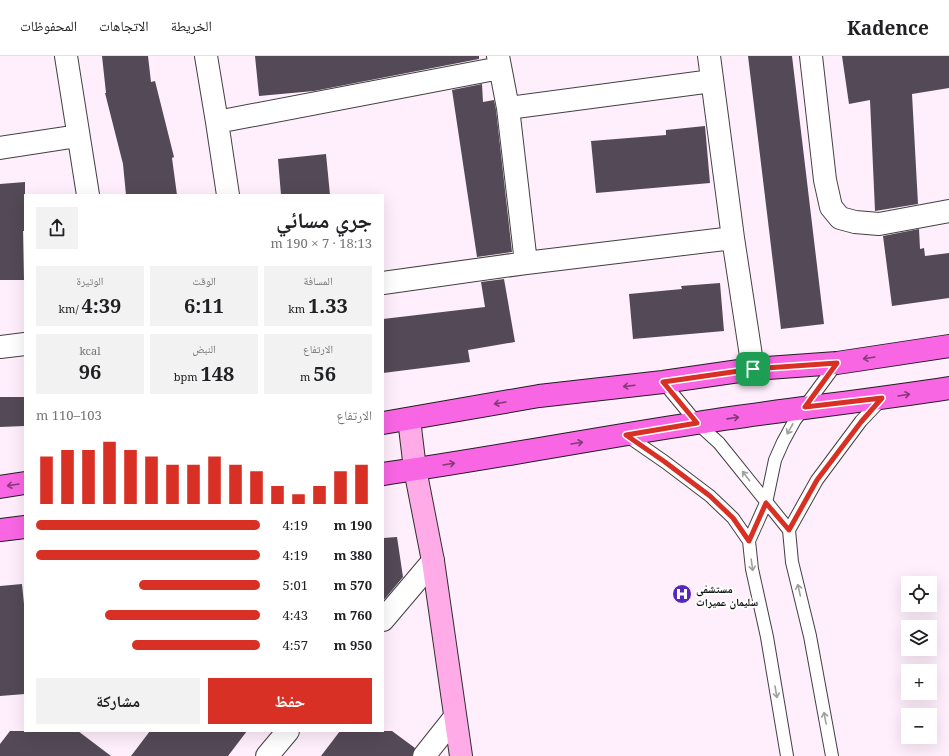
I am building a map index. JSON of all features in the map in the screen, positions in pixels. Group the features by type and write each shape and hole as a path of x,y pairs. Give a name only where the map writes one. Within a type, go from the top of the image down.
{"main road":[{"path":"384,423 539,396 663,382 753,369 837,363 949,346"},
{"path":"384,474 697,423 949,388"},
{"path":"0,487 24,483"},
{"path":"0,530 24,527"}],"street":[{"path":"66,56 88,194"},
{"path":"206,56 228,194"},
{"path":"709,56 733,238 753,369"},
{"path":"811,56 825,180 831,207 840,218 855,222 879,224 949,211"},
{"path":"217,122 499,62 508,108 526,263"},
{"path":"508,108 712,81"},
{"path":"0,148 78,136"},
{"path":"384,283 526,263 733,238"},
{"path":"0,347 24,344"},
{"path":"409,419 415,469 433,562 461,756"},
{"path":"384,619 433,562"},
{"path":"424,756 455,717"},
{"path":"267,756 287,732"}],"lane":[{"path":"749,541 766,503 775,460 790,429 837,363"},
{"path":"663,382 697,423 719,443 789,530"},
{"path":"832,756 810,636 792,562 789,530 817,480 861,422 882,398"},
{"path":"626,435 710,496 733,518 749,541 752,569 767,637 787,756"}],"building":[{"path":"102,56 148,56 151,82 155,81 174,157 172,158 177,194 126,194 123,164 106,93"},
{"path":"255,56 479,56 479,59 314,91 259,96"},
{"path":"748,56 792,56 824,324 781,329"},
{"path":"842,56 949,56 949,88 912,94 918,204 875,211 870,100 849,104"},
{"path":"482,84 483,102 494,100 496,110 512,252 477,257 452,90"},
{"path":"705,126 710,183 596,193 591,141 666,135 666,130"},
{"path":"326,154 330,194 281,194 278,159"},
{"path":"25,182 23,231 24,280 0,280 0,184"},
{"path":"919,229 920,249 924,248 925,256 949,253 949,298 892,306 883,236"},
{"path":"504,279 515,342 468,350 470,362 384,373 384,319 485,307 481,282"},
{"path":"720,283 724,331 633,339 629,294 682,289 681,286"},
{"path":"0,397 24,397 24,426 0,427"},
{"path":"397,537 403,577 384,600 384,538"},
{"path":"22,584 24,604 24,694 0,696 0,586"},
{"path":"10,731 79,732 111,756 0,756 0,744"},
{"path":"392,731 415,748 412,756 321,756 339,732"},
{"path":"149,732 246,732 228,756 131,756"}],"place":[{"name":"مستشفى سليمان عميرات","path":"682,594"}],"route":[{"path":"837,363 805,407 882,398 861,422 817,480 789,530 766,503 749,541 733,518 710,496 626,435 697,423 663,382 753,369 837,363"}]}
